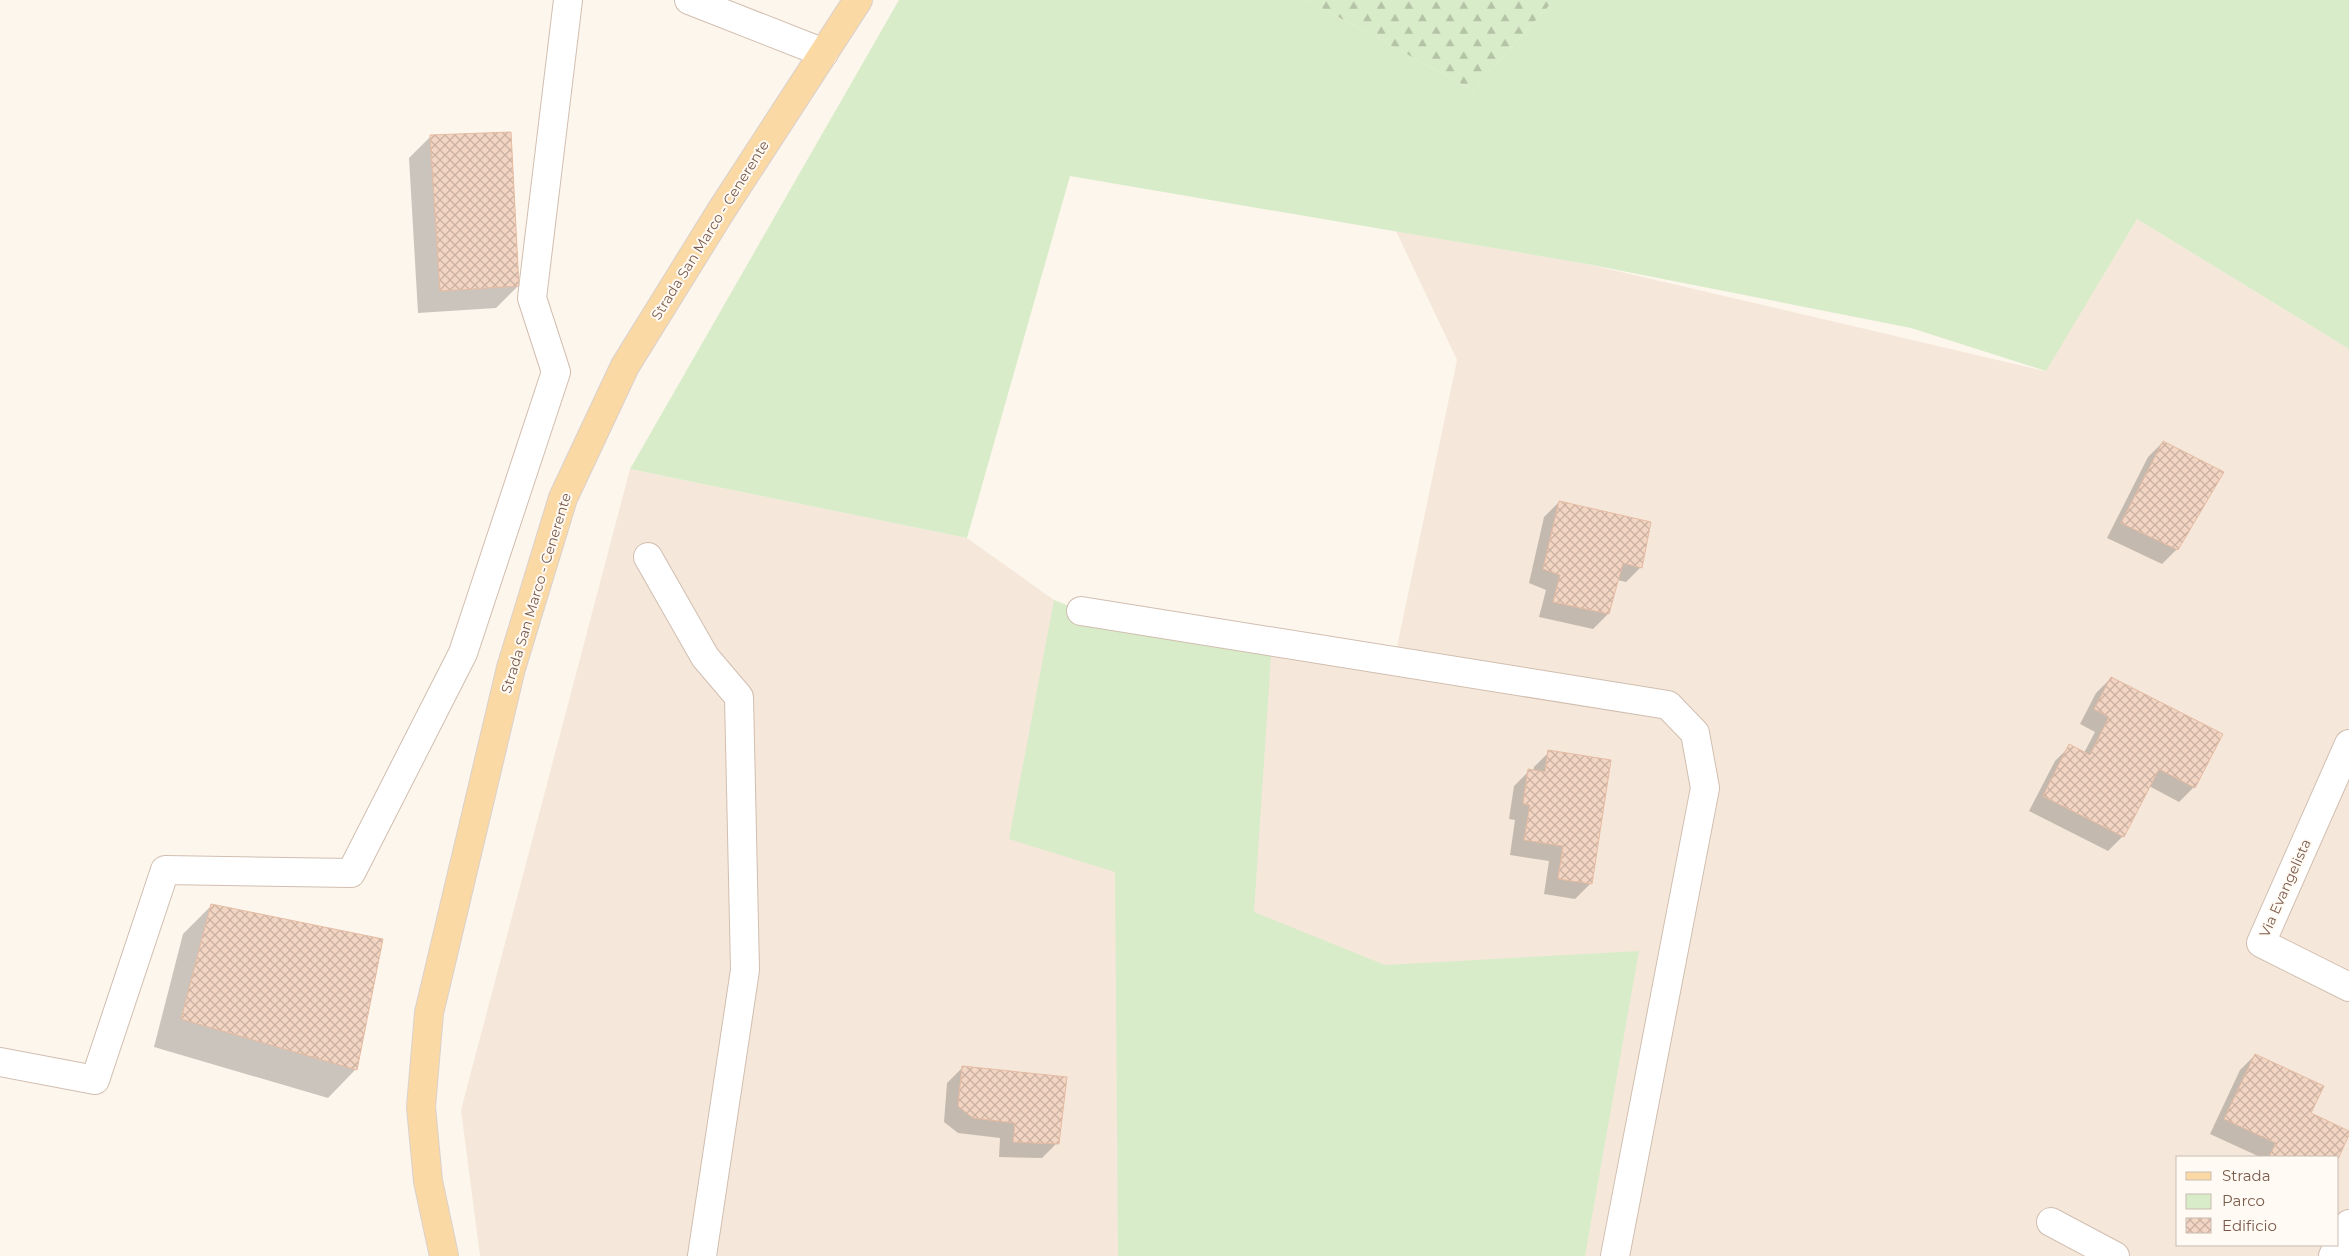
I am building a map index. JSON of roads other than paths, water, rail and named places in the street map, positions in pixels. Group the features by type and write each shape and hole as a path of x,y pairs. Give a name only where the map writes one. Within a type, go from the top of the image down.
{"main road":[{"name":"Strada San Marco - Cenerente","path":"444,1256 428,1181 421,1107 429,1013 511,668 563,498 625,366 721,211 824,52 849,3"}],"street":[{"path":"0,1062 94,1080 165,870 351,873 463,653 556,372 532,298 568,0"},
{"path":"689,0 824,52"},
{"path":"648,557 705,657 739,697 745,970 702,1256"},
{"path":"1081,611 1668,705 1695,734 1705,788 1615,1256"},
{"name":"Via Evangelista","path":"2349,744 2261,943 2349,987"},
{"path":"2052,1222 2115,1256"},
{"path":"2339,1244 2349,1224"}]}
